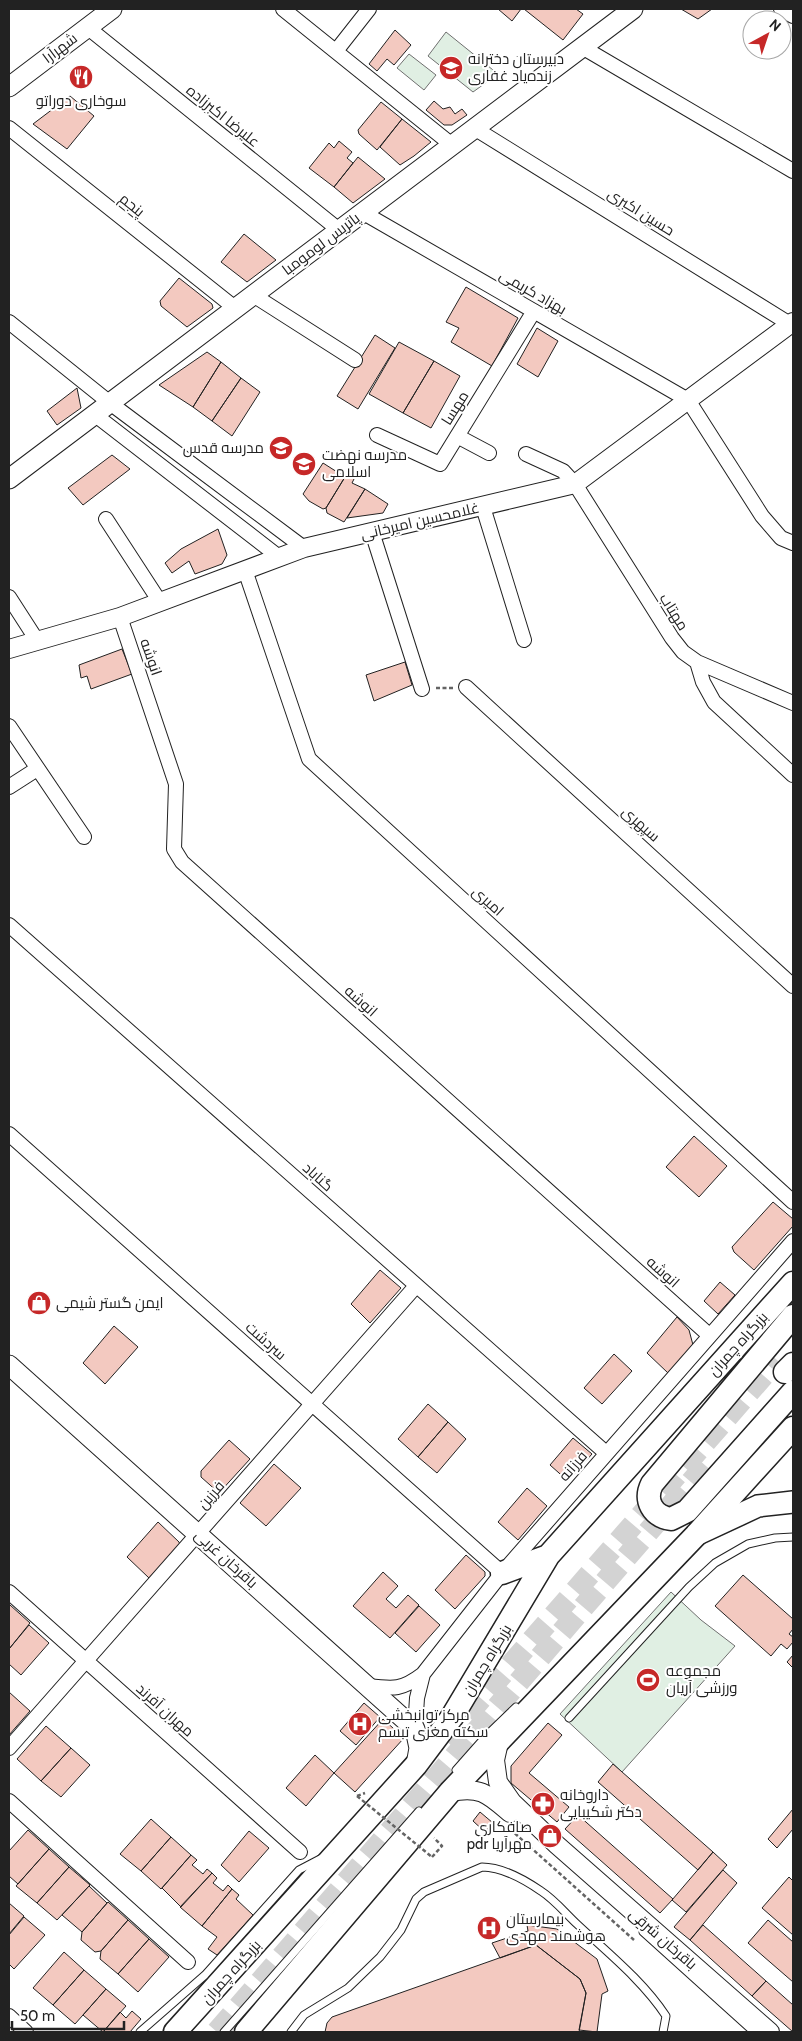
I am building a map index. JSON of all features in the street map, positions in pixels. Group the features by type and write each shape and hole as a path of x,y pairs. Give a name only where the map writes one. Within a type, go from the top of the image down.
{"highway":[{"name":"بزرگراه چمران","path":"182,2028 416,1765 452,1717 548,1556 793,1283"},
{"path":"793,1316 652,1484 649,1501 654,1512 671,1519 682,1515 787,1372 793,1340"},
{"path":"246,2032 449,1786 499,1742 696,1535 790,1426"},
{"path":"502,1573 548,1556"}],"main road":[{"name":"شهرآرا","path":"9,87 112,9"},
{"name":"پاتریس لومومبا","path":"10,476 110,403 633,9"},
{"name":"باقرخان غربی","path":"9,1365 415,1729"},
{"path":"696,1535 758,1506 793,1502"},
{"path":"415,1729 418,1748 416,1765"}],"street":[{"path":"283,9 452,145"},
{"path":"336,51 369,9"},
{"path":"781,9 793,16"},
{"name":"علیرضا اکبرزاده","path":"87,27 339,230"},
{"path":"582,47 793,171"},
{"name":"پنجم","path":"9,128 235,308"},
{"name":"حسین اکبری","path":"474,128 793,324"},
{"name":"بهزاد کریمی","path":"362,212 688,400"},
{"path":"253,295 355,360"},
{"name":"مهسا","path":"378,435 440,464 534,311"},
{"path":"9,322 110,403 304,548"},
{"name":"غلامحسین امیرخانی","path":"9,649 120,618 304,548 575,484 793,324"},
{"path":"688,400 762,516 781,538 793,543"},
{"path":"94,414 279,557"},
{"path":"457,436 489,452"},
{"name":"مهتاب","path":"526,454 563,471 575,484 676,646 698,662 793,704"},
{"path":"180,481 192,464"},
{"path":"194,491 206,475"},
{"path":"483,507 524,640"},
{"path":"106,519 160,602"},
{"path":"372,532 422,689"},
{"name":"امیری","path":"245,570 309,759 793,1202"},
{"path":"9,597 38,642"},
{"name":"انوشه","path":"120,618 176,784 174,848 182,862 709,1336"},
{"path":"698,662 703,682 714,702 793,775"},
{"name":"سپهری","path":"466,687 793,986"},
{"path":"9,726 84,837"},
{"path":"9,787 37,769"},
{"name":"گناباد","path":"9,925 606,1453"},
{"name":"سردشت","path":"9,1134 502,1573"},
{"name":"فرزانه","path":"368,1686 397,1688 407,1685 423,1674 502,1573 793,1241"},
{"name":"فرزین","path":"9,1748 416,1286"},
{"name":"مهران آفرند","path":"9,1592 300,1852"},
{"path":"415,1729 417,1698 423,1674"},
{"path":"499,1742 496,1766 502,1791 551,1844"},
{"path":"449,1786 484,1792 551,1844"},
{"path":"9,1801 188,1962"},
{"name":"باقرخان شرقی","path":"551,1844 770,2032"},
{"path":"9,2016 26,2032"}],"lane":[{"path":"546,1680 682,1542 790,1426"},
{"path":"569,1718 689,1587 715,1563 748,1544 775,1538 793,1537"},
{"path":"449,1786 486,1736 525,1699"},
{"path":"224,2032 427,1802"},
{"path":"551,1844 754,2032"},
{"path":"140,2032 205,1975 299,1870 341,1849"},
{"path":"291,2032 304,2015 348,1988 380,1957 401,1930 416,1899 424,1892 482,1867 490,1867 502,1870 542,1892 619,1963 658,2003 666,2016 663,2032"}],"path":[{"path":"422,689 466,687"},
{"path":"357,1796 432,1857 442,1846"},
{"path":"503,1823 635,1940"}],"green space":[{"path":"446,32 498,74 473,92 428,56"},
{"path":"409,54 436,75 424,90 397,68"},
{"name":"مجموعه ورزشی آریان","path":"671,1592 701,1620 735,1646 622,1772 560,1714"}],"building":[{"path":"498,9 521,9 512,21"},
{"path":"524,9 576,9 583,14 563,40"},
{"path":"681,9 712,9 698,19"},
{"path":"395,30 411,45 394,65 387,59 377,71 369,64"},
{"path":"70,96 94,116 67,149 33,124"},
{"path":"434,101 443,109 450,107 455,114 462,109 467,115 452,125 444,125 426,110"},
{"path":"381,102 402,119 377,150 359,134 358,130"},
{"path":"402,119 431,142 400,165 380,147"},
{"path":"339,141 352,152 347,158 353,163 334,187 309,168 329,143 334,148"},
{"path":"358,157 385,179 353,203 334,187"},
{"path":"244,234 276,260 247,282 221,262"},
{"path":"179,278 212,304 213,308 187,327 161,306 160,301"},
{"path":"466,287 518,318 492,366 451,342 459,328 446,322"},
{"path":"537,328 558,341 538,377 517,364"},
{"path":"375,335 395,348 358,409 337,396"},
{"path":"399,342 434,361 403,413 369,394"},
{"path":"207,352 221,362 193,407 159,385"},
{"path":"434,361 460,376 431,428 403,413"},
{"path":"221,362 241,378 212,421 193,407"},
{"path":"241,378 260,392 232,436 212,421"},
{"path":"77,388 81,408 57,425 47,411"},
{"path":"112,455 130,469 83,505 68,488"},
{"path":"323,463 345,477 326,508 323,509 309,501 303,494"},
{"path":"348,472 355,477 352,483 365,489 344,522 327,513 326,508"},
{"path":"365,489 388,504 383,513 347,518"},
{"path":"218,529 227,555 222,564 195,574 189,561 172,573 165,563 181,549"},
{"path":"122,649 132,674 91,689 87,676 81,678 79,665"},
{"path":"405,662 412,685 374,701 366,675"},
{"path":"694,1136 727,1166 699,1197 666,1167"},
{"path":"773,1202 793,1219 793,1226 754,1270 734,1252 732,1247"},
{"path":"380,1270 401,1288 370,1323 351,1304"},
{"path":"720,1282 735,1295 718,1314 704,1301"},
{"path":"677,1317 689,1330 693,1345 668,1373 647,1353"},
{"path":"114,1326 138,1347 105,1384 83,1363"},
{"path":"614,1354 632,1371 602,1404 584,1388"},
{"path":"428,1404 448,1422 418,1457 398,1439"},
{"path":"448,1422 466,1439 437,1473 418,1457"},
{"path":"573,1438 592,1454 568,1481 550,1465"},
{"path":"229,1440 250,1459 219,1493 201,1477 201,1471"},
{"path":"274,1464 301,1488 266,1526 240,1503"},
{"path":"527,1488 547,1506 518,1540 498,1522"},
{"path":"158,1522 180,1545 149,1578 127,1557"},
{"path":"466,1555 485,1572 485,1576 455,1609 435,1590"},
{"path":"383,1572 398,1586 386,1599 396,1608 408,1595 419,1605 390,1638 353,1606"},
{"path":"743,1575 793,1619 793,1629 789,1634 793,1637 793,1642 787,1649 781,1644 771,1656 715,1606"},
{"path":"9,1606 30,1623 9,1649"},
{"path":"419,1606 440,1625 416,1652 395,1633"},
{"path":"29,1625 49,1643 21,1675 9,1664 9,1649"},
{"path":"793,1655 793,1668 787,1662"},
{"path":"9,1692 30,1711 9,1735"},
{"name":"مرکز توانبخشی سکته مغزی تبسم","path":"364,1703 380,1717 356,1745 340,1731"},
{"path":"383,1719 404,1738 355,1792 334,1773"},
{"path":"548,1723 562,1735 529,1773 569,1807 557,1822 511,1783 511,1766"},
{"path":"46,1726 71,1748 41,1781 17,1759"},
{"path":"71,1748 90,1765 61,1797 41,1781"},
{"path":"315,1755 334,1773 306,1806 286,1788"},
{"path":"613,1764 713,1852 698,1870 598,1782"},
{"path":"793,1809 793,1829 777,1848 768,1839"},
{"path":"480,1812 493,1823 485,1832 473,1821"},
{"path":"578,1815 673,1899 660,1913 565,1829"},
{"path":"151,1819 171,1837 141,1871 120,1854"},
{"path":"28,1830 49,1849 18,1884 9,1876 9,1851"},
{"path":"249,1831 269,1848 239,1882 221,1865"},
{"path":"171,1837 191,1855 161,1889 141,1871"},
{"path":"49,1849 69,1867 37,1903 16,1886"},
{"path":"713,1852 727,1865 686,1912 672,1900"},
{"path":"191,1855 197,1860 192,1865 203,1874 207,1869 212,1873 181,1907 162,1888"},
{"path":"69,1867 90,1885 57,1920 37,1903"},
{"path":"723,1870 737,1883 690,1940 674,1927"},
{"path":"212,1873 217,1878 213,1883 223,1891 228,1885 232,1889 202,1926 180,1907"},
{"path":"789,1877 793,1881 793,1935 762,1908"},
{"path":"89,1886 107,1903 82,1932 62,1915"},
{"path":"232,1889 239,1895 236,1899 253,1915 217,1955 208,1949 217,1937 202,1926"},
{"path":"108,1902 128,1920 101,1951 95,1952 81,1940 82,1932"},
{"path":"9,1903 24,1916 9,1934"},
{"path":"24,1917 45,1935 14,1969 9,1964 9,1935"},
{"path":"128,1920 149,1939 118,1974 100,1959 101,1951"},
{"path":"768,1920 793,1942 793,1982 748,1943"},
{"path":"527,1925 557,1929 597,1959 608,1991 602,1994 597,2032 579,2030 586,1993 580,1979 536,1945 500,1958 492,1943 528,1931"},
{"path":"703,1925 766,1981 752,1996 690,1940"},
{"path":"149,1939 169,1957 138,1992 118,1974"},
{"path":"536,1945 580,1979 586,1993 579,2032 325,2032 327,2023 332,2017"},
{"path":"64,1952 84,1970 53,2005 33,1988"},
{"path":"84,1970 106,1989 75,2024 53,2005"},
{"path":"766,1981 793,2005 793,2032 752,1996"},
{"path":"106,1989 126,2006 103,2032 83,2015"},
{"path":"132,2011 141,2019 130,2032 103,2032 120,2012 126,2018"}],"tunnel":[{"path":"445,1740 777,1360"},
{"path":"217,2032 711,1459"}],"place":[{"name":"دبیرستان دخترانه زنده‌یاد غفاری","path":"451,68"},
{"name":"سوخاری دوراتو","path":"81,77"},
{"name":"مدرسه قدس","path":"281,448"},
{"name":"مدرسه نهضت اسلامی","path":"304,464"},
{"name":"ایمن گستر شیمی","path":"39,1303"},
{"name":"مجموعه ورزشی آریان","path":"648,1680"},
{"name":"مرکز توانبخشی سکته مغزی تبسم","path":"360,1724"},
{"name":"داروخانه دکتر شکیبایی","path":"543,1804"},
{"name":"صافکاری pdr مهرآریا","path":"550,1836"},
{"name":"بیمارستان هوشمند مهدی","path":"489,1928"}]}
